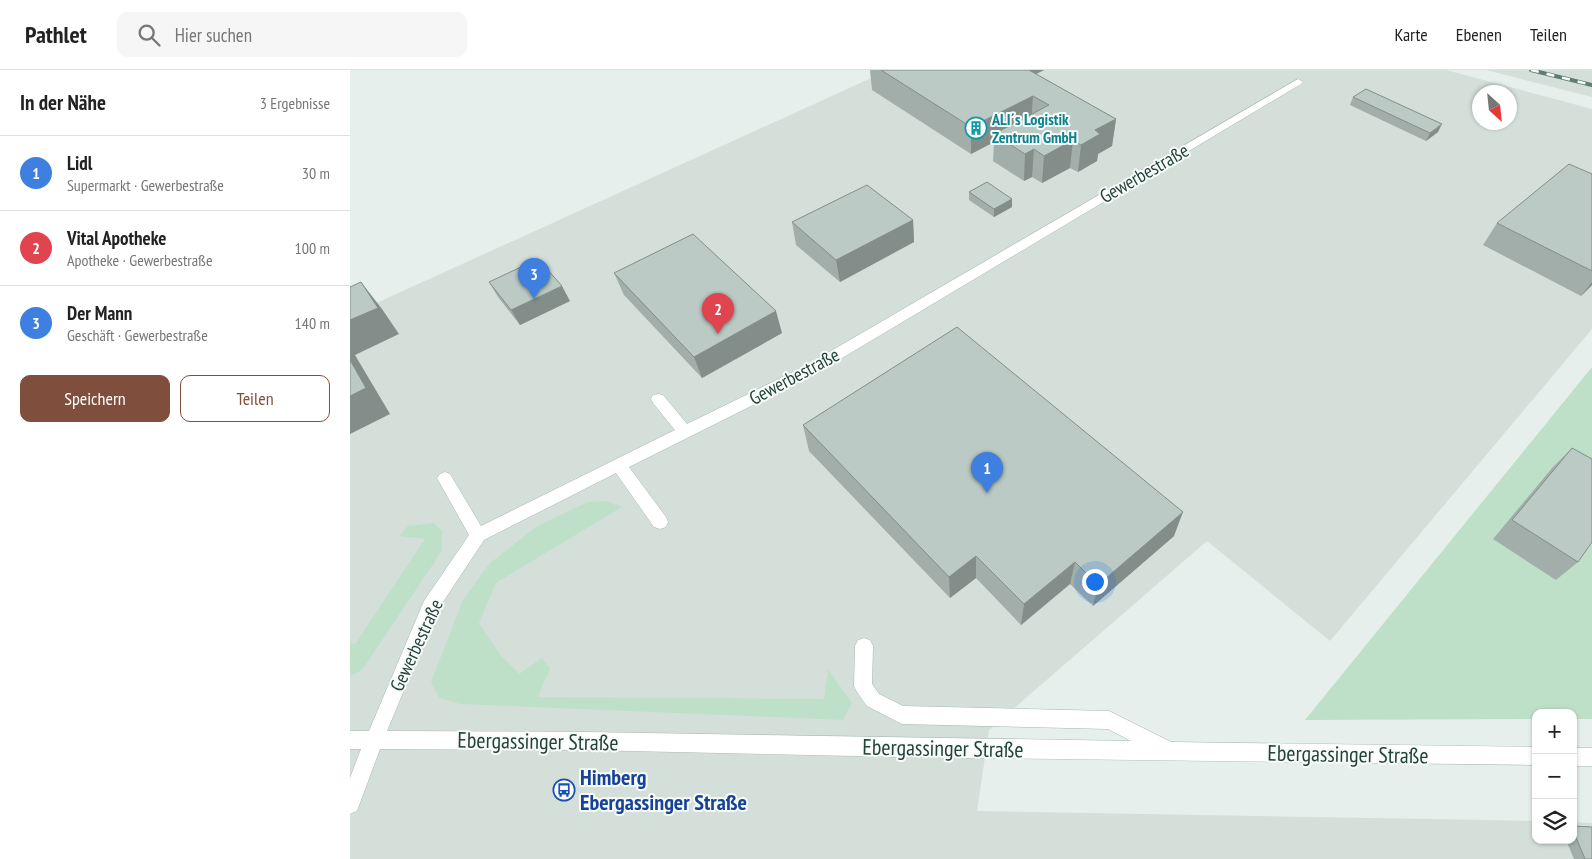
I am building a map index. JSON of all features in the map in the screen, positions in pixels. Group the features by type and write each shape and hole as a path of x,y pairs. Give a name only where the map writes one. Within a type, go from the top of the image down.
{"street":[{"name":"Gewerbestraße","path":"350,804 374,740 430,606 478,535 812,369 1298,82"},
{"path":"658,400 685,432"},
{"path":"619,465 660,522"},
{"path":"445,478 478,535"},
{"path":"864,646 863,686 873,700 902,715 1109,720 1170,752"},
{"name":"Ebergassinger Straße","path":"350,740 586,741 1170,752 1532,756"},
{"path":"1577,757 1592,757"}],"shaded area":[{"path":"889,70 1446,70 1502,85 1472,85 1472,130 1517,130 1517,89 1592,109 1592,329 1330,641 1207,541 989,730 977,811 1532,821 1532,844 1577,844 1577,822 1592,823 1592,859 350,859 350,315"},
{"path":"1486,70 1592,70 1592,97"}],"green space":[{"path":"1592,367 1592,719 1577,719 1577,709 1532,709 1532,719 1305,720"},
{"path":"607,501 622,507 496,583 479,623 501,656 519,674 542,658 550,668 538,697 824,699 828,669 852,703 843,720 460,704 439,698 431,682 463,600 489,564 537,526 588,502"},
{"path":"433,523 442,531 442,551 362,670 350,676 350,643 355,644 425,539 399,536 408,526"}],"building":[{"path":"881,70 1029,70 1116,119 1095,130 1100,134 1081,145 1073,140 1044,156 1034,149 1025,154 994,134 1049,105 1033,96 971,127"},
{"path":"1366,89 1442,124 1430,133 1353,97"},
{"path":"1569,164 1592,174 1592,271 1497,223"},
{"path":"987,182 1012,199 994,209 969,192"},
{"path":"867,185 913,220 836,260 792,222"},
{"path":"693,234 776,311 694,357 614,273"},
{"path":"538,259 562,286 511,310 489,282"},
{"path":"361,282 378,308 350,320 350,287"},
{"path":"957,327 1183,512 1098,585 1075,562 1024,604 976,556 949,577 803,425"},
{"path":"350,360 366,388 350,396"},
{"path":"1572,448 1592,459 1592,542 1578,562 1512,520"},
{"path":"1577,826 1592,827 1592,859 1585,859 1577,840"}],"railway":[{"path":"1531,70 1592,85"}],"place":[{"name":"ALI´s Logistik Zentrum GmbH","path":"976,128"},
{"name":"Der Mann","path":"534,299"},
{"name":"Vital Apotheke","path":"718,334"},
{"name":"Lidl","path":"987,493"},
{"name":"Himberg Ebergassinger Straße","path":"564,790"}]}
